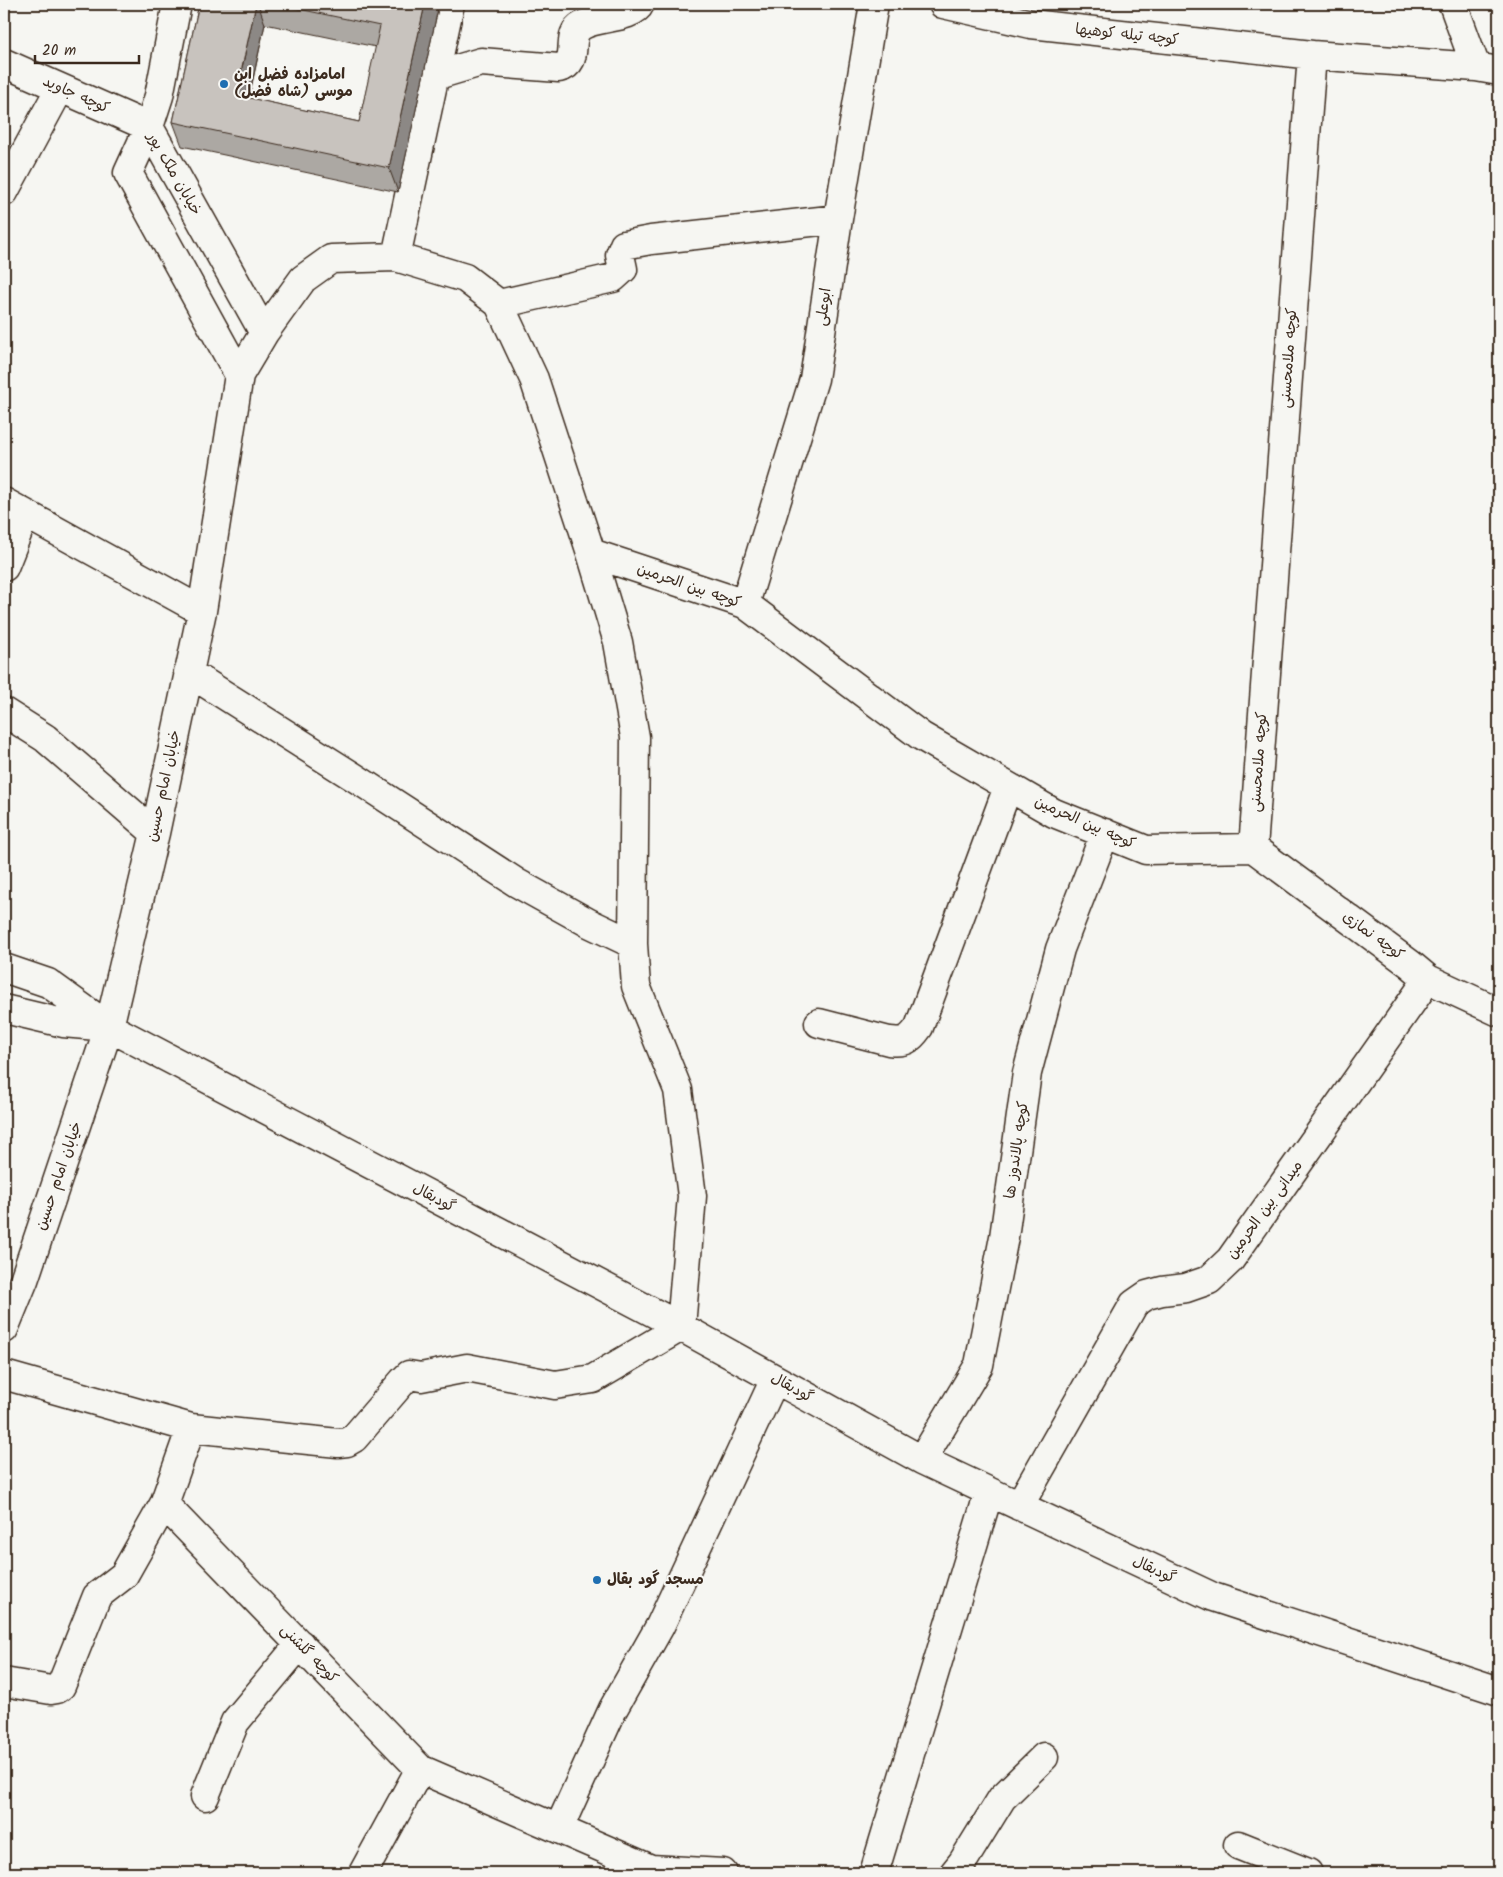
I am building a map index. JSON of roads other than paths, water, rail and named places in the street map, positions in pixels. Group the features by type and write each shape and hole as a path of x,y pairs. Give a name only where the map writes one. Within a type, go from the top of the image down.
{"street":[{"path":"149,127 159,96 177,4"},
{"path":"4,1375 190,1428 338,1443 347,1442 354,1438 402,1381 409,1376 421,1377 467,1368 555,1385 593,1379 681,1327 692,1196 678,1090 636,986 633,944 635,737 618,642 534,378 499,304 465,278 396,257 450,4"},
{"path":"434,76 481,62 559,68 566,66 571,60 574,34 581,26 595,20 632,12 640,4"},
{"name":"ابوعلی","path":"745,604 814,379 838,219 874,4"},
{"name":"کوچه تیله کوهیها","path":"944,4 1031,14 1312,55"},
{"path":"1453,4 1488,69"},
{"path":"1312,55 1488,69"},
{"name":"کوچه ملامحسنی","path":"1253,848 1312,55"},
{"name":"کوچه جاوید","path":"4,63 149,127"},
{"path":"4,192 60,88"},
{"name":"خیابان ملک پور","path":"149,127 264,333"},
{"name":"خیابان ملک پور","path":"149,127 128,173 239,376"},
{"path":"499,304 613,278 622,269 620,254 624,245 651,240 838,219"},
{"name":"خیابان امام حسین","path":"4,1329 24,1280 109,1028 155,833 202,611 239,376 264,333 303,279 331,259 396,257"},
{"path":"4,567 14,508 202,611"},
{"name":"کوچه بین الحرمین","path":"591,553 745,604 921,736 1054,813 1146,850 1253,848"},
{"path":"188,672 517,883 589,924 633,944"},
{"path":"4,712 45,738 155,833"},
{"path":"820,1023 888,1041 900,1042 912,1038 919,1027 1008,786"},
{"name":"کوچه پالاندوز ها","path":"922,1460 979,1365 1004,1237 1027,1073 1060,950 1105,833"},
{"name":"کوچه نمازی","path":"1253,848 1410,964 1428,980 1499,1012"},
{"path":"4,968 48,983 109,1028"},
{"name":"میدانی بین الحرمین","path":"1019,1506 1134,1304 1147,1295 1186,1288 1209,1280 1230,1260 1428,980"},
{"path":"4,1009 63,1024 109,1028"},
{"name":"گودبقال","path":"109,1028 681,1327 922,1460 1212,1597 1499,1691"},
{"path":"559,1828 613,1709 660,1626 775,1379"},
{"path":"4,1682 51,1690 61,1686 97,1596 124,1575 164,1504 190,1428"},
{"path":"874,1873 990,1492"},
{"name":"کوچه گلشنی","path":"164,1504 420,1769 651,1869 723,1873"},
{"path":"205,1796 236,1722 300,1644"},
{"path":"954,1873 962,1864 1002,1798 1044,1757"},
{"path":"363,1873 420,1769"},
{"path":"1238,1845 1308,1873"}],"place":[{"name":"امامزاده فضل ابن موسی (شاه فضل)","path":"224,84"},
{"name":"مسجد گود بقال","path":"597,1580"}]}
